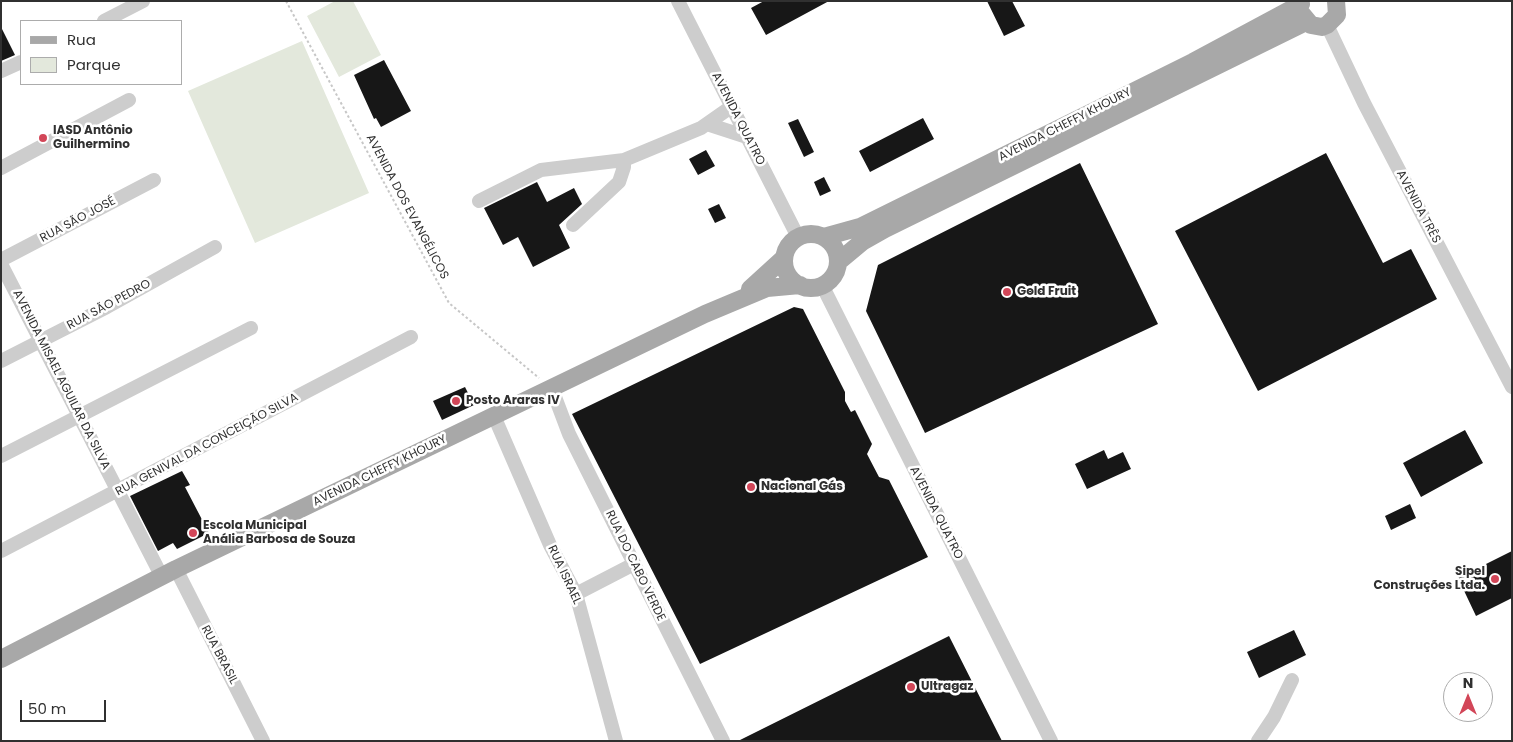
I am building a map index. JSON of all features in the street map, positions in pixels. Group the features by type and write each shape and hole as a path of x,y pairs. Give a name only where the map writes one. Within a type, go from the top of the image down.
{"main road":[{"name":"AVENIDA CHEFFY KHOURY","path":"824,237 860,227 1194,62 1302,2"},
{"path":"1302,2 1301,13 1306,22 1316,27 1327,25 1333,21 1342,5"},
{"name":"AVENIDA CHEFFY KHOURY","path":"838,262 862,242 885,229 1306,22"},
{"path":"807,234 824,237 835,248 838,262 830,280 822,285 767,288 734,301 767,276 784,258 791,242 798,237 807,234"},
{"path":"784,258 789,275 800,285"},
{"name":"AVENIDA CHEFFY KHOURY","path":"1,659 169,573 734,301"}],"street":[{"name":"AVENIDA QUATRO","path":"678,1 798,237"},
{"path":"106,20 139,4"},
{"name":"AVENIDA TRÊS","path":"1327,25 1364,103 1512,387"},
{"path":"1,71 20,62"},
{"path":"1,168 129,100"},
{"path":"479,201 541,170 624,160 707,124 731,107"},
{"path":"707,124 747,137"},
{"path":"573,225 619,182 624,167 624,160"},
{"name":"RUA SÃO JOSÉ","path":"1,260 154,180"},
{"name":"RUA SÃO PEDRO","path":"1,361 216,247"},
{"name":"AVENIDA MISAEL AGUILAR DA SILVA","path":"1,264 118,491 169,573"},
{"name":"AVENIDA QUATRO","path":"822,285 1051,741"},
{"path":"1,456 251,328"},
{"name":"RUA GENIVAL DA CONCEIÇÃO SILVA","path":"1,551 411,337"},
{"name":"RUA DO CABO VERDE","path":"552,389 569,434 723,741"},
{"name":"RUA ISRAEL","path":"494,416 550,545 576,594 616,741"},
{"path":"576,594 634,564"},
{"name":"RUA BRASIL","path":"169,573 263,741"},
{"path":"1258,741 1274,717 1292,680"}],"path":[{"name":"AVENIDA DOS EVANGÉLICOS","path":"286,1 448,304 552,389"}],"green space":[{"path":"335,1 353,1 381,55 339,77 307,16"},
{"path":"302,41 369,193 255,243 188,91"}],"building":[{"path":"764,1 829,1 766,35 751,8"},
{"path":"987,1 1012,1 1025,26 1004,36"},
{"path":"1,27 15,55 1,61"},
{"path":"384,60 411,111 381,127 376,118 374,119 354,75"},
{"path":"923,118 934,139 870,172 859,151"},
{"path":"798,119 814,152 804,157 788,123"},
{"path":"706,150 715,166 698,175 689,159"},
{"path":"1326,153 1383,263 1411,249 1437,299 1258,391 1175,231"},
{"name":"Gold Fruit","path":"1080,163 1158,324 925,433 866,311 878,265"},
{"path":"824,177 831,191 820,196 814,182"},
{"path":"537,182 547,202 574,188 582,204 559,225 570,248 533,267 518,237 503,245 484,208"},
{"path":"719,204 726,218 715,223 708,209"},
{"name":"Nacional Gás","path":"794,307 803,309 845,392 845,401 851,412 855,410 872,444 867,454 879,477 889,480 928,557 700,664 572,414"},
{"path":"465,387 474,405 442,420 433,401"},
{"path":"1465,430 1483,463 1421,497 1403,463"},
{"path":"1104,450 1108,459 1123,452 1131,469 1087,489 1075,464"},
{"path":"182,471 190,485 185,487 209,533 177,549 173,543 158,551 130,496"},
{"path":"1410,504 1416,518 1391,530 1385,516"},
{"path":"1512,551 1512,598 1476,616 1458,578"},
{"path":"1294,630 1306,655 1259,678 1247,652"},
{"name":"Ultragaz","path":"949,636 1002,741 738,741"}],"place":[{"name":"IASD Antônio Guilhermino","path":"43,138"},
{"name":"Gold Fruit","path":"1007,292"},
{"name":"Posto Araras IV","path":"456,401"},
{"name":"Nacional Gás","path":"751,487"},
{"name":"Escola Municipal Anália Barbosa de Souza","path":"193,533"},
{"name":"Sipel Construções Ltda.","path":"1495,579"},
{"name":"Ultragaz","path":"911,687"}]}
